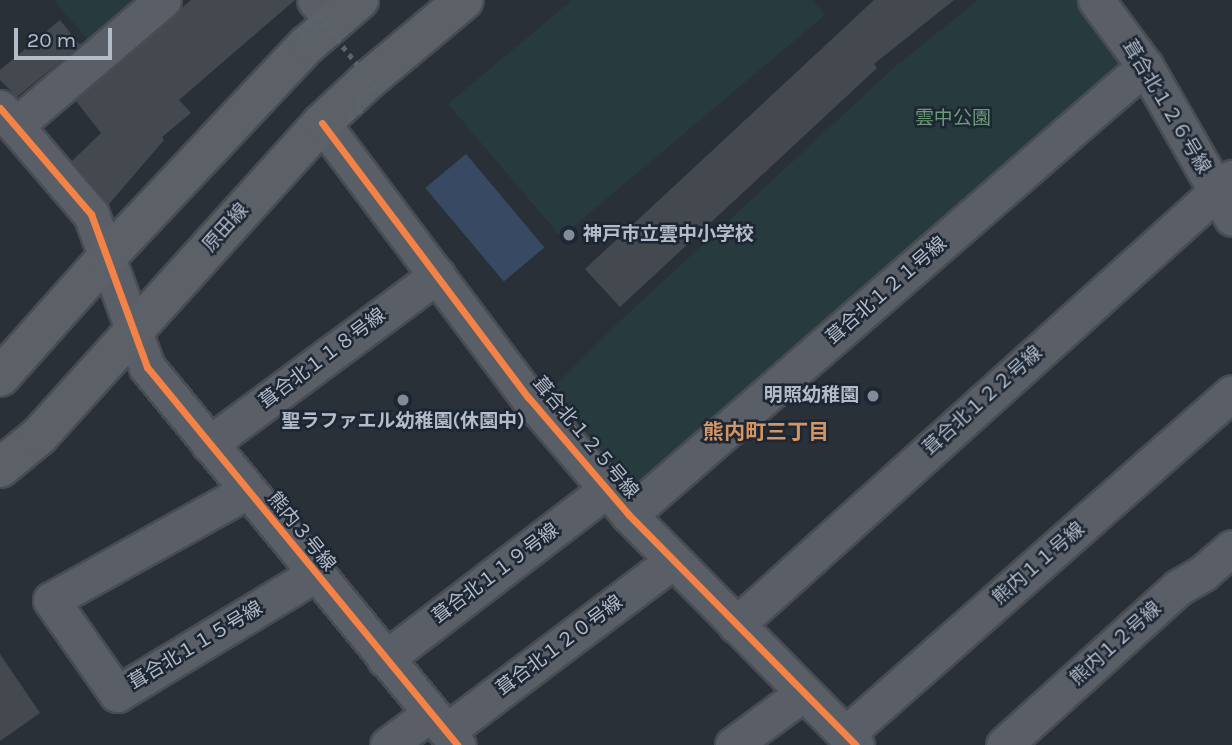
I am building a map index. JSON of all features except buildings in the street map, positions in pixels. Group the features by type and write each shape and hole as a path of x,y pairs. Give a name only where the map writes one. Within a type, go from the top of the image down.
{"main road":[{"name":"原田線","path":"0,468 39,436 134,329 336,121 367,81 464,0"},
{"path":"0,377 332,12"}],"street":[{"path":"8,117 163,0"},
{"name":"葺合北１２６号線","path":"1096,0 1144,66 1227,195"},
{"name":"葺合北１２１号線","path":"618,502 1144,66"},
{"name":"熊内３号線","path":"8,117 91,214 147,367 445,730"},
{"name":"葺合北１２５号線","path":"336,121 437,275 528,397 618,502 673,561 850,740"},
{"name":"葺合北１２２号線","path":"736,625 1227,195"},
{"name":"葺合北１１８号線","path":"209,444 437,275"},
{"name":"熊内１１号線","path":"850,740 1232,393"},
{"name":"葺合北１１５号線","path":"247,491 51,600 117,694 316,574"},
{"name":"葺合北１１９号線","path":"385,659 618,502"},
{"name":"熊内１２号線","path":"1004,745 1179,587 1203,573 1232,548"},
{"name":"葺合北１２０号線","path":"388,745 445,730 673,561"},
{"path":"733,745 802,694"}],"path":[{"path":"332,12 304,39 298,33 318,15 376,88 357,103 362,110 336,121"}],"green space":[{"path":"54,0 134,0 87,39"},
{"path":"572,0 812,0 825,15 561,237 448,104"},
{"name":"雲中公園","path":"978,0 1081,0 1131,65 631,502 543,398 618,323 898,64"}],"water":[{"path":"466,154 544,247 504,282 425,188"}],"cycle path":[{"path":"0,108 91,214 147,367 458,745"},
{"path":"322,123 528,397 629,515 856,745"}],"place":[{"name":"神戸市立雲中小学校","path":"569,235"},
{"name":"明照幼稚園","path":"873,396"},
{"name":"聖ラファエル幼稚園(休園中)","path":"403,400"}],"district":[{"name":"熊内町三丁目","path":"766,432"}]}
